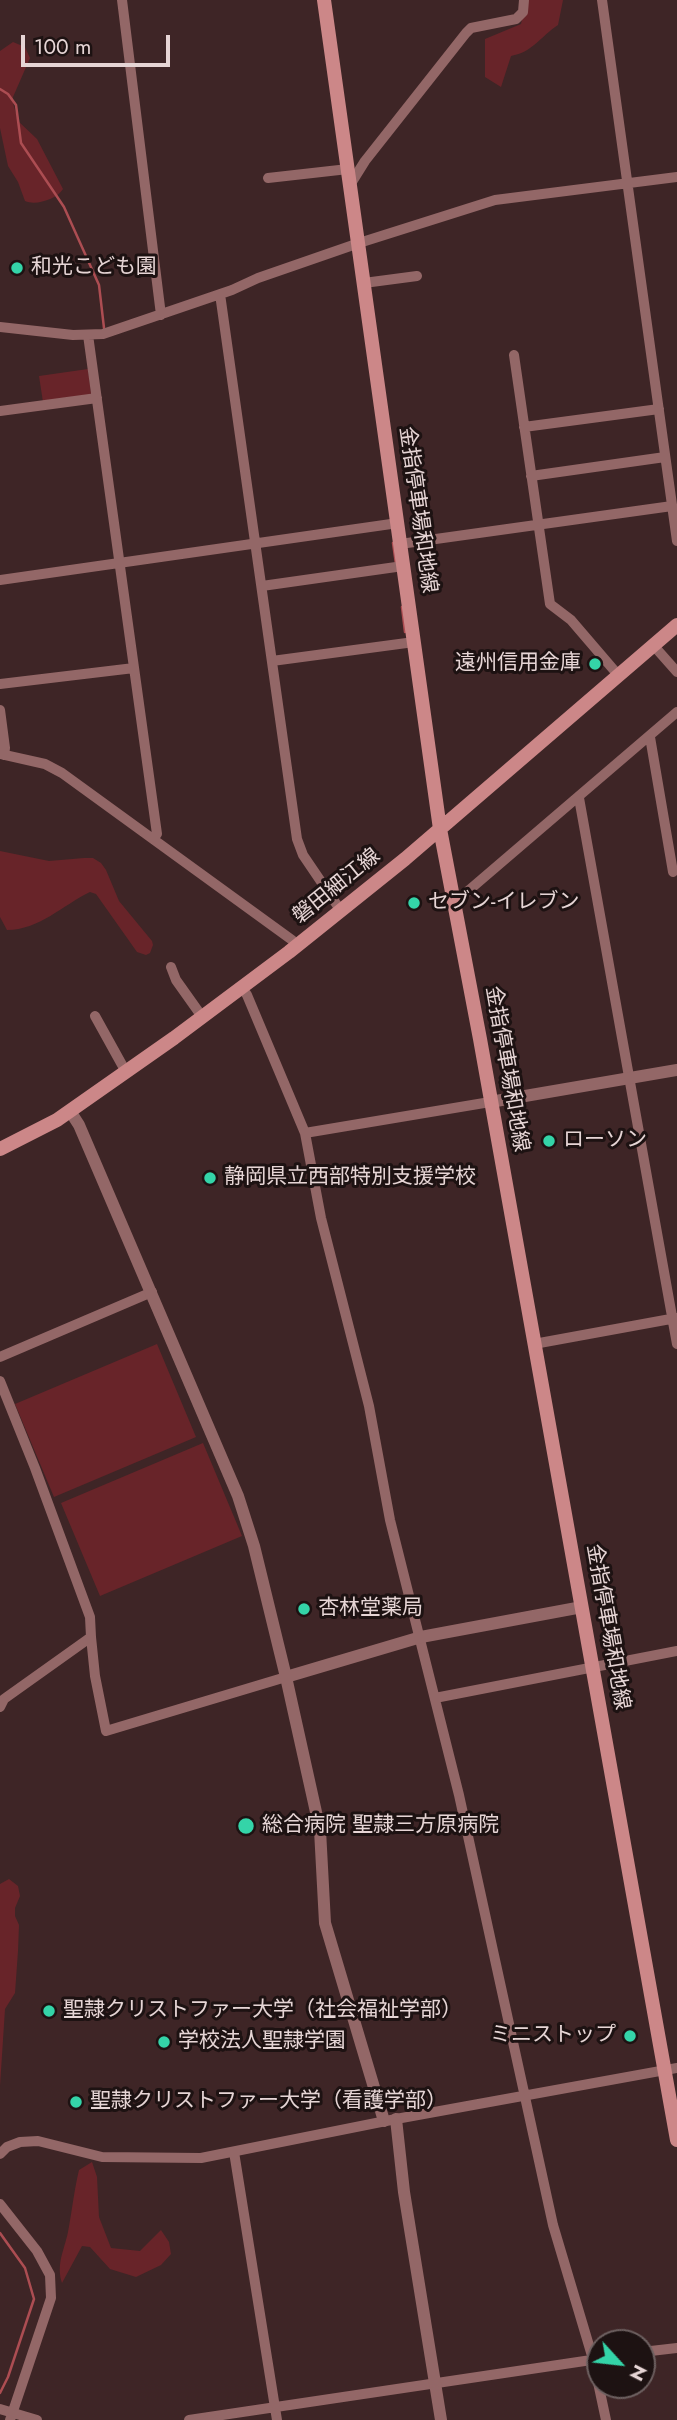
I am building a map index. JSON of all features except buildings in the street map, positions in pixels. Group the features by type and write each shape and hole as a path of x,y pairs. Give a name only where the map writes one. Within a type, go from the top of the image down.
{"main road":[{"name":"金指停車場和地線","path":"324,0 440,828 593,1668 671,2069 677,2140"},
{"name":"磐田細江線","path":"1,1147 43,1128 70,1111 202,1018 297,946 440,828 677,625"}],"street":[{"path":"122,0 161,315"},
{"path":"350,185 466,33 471,28 516,19 523,12 524,0"},
{"path":"602,0 677,541"},
{"path":"268,178 348,169"},
{"path":"0,327 88,335 120,329 359,243 495,200 677,177"},
{"path":"364,283 417,276"},
{"path":"220,295 298,845 341,911"},
{"path":"88,335 157,834 153,839"},
{"path":"514,355 550,604 570,620 619,676"},
{"path":"0,411 97,398"},
{"path":"524,427 659,409"},
{"path":"531,476 665,457"},
{"path":"400,544 672,506"},
{"path":"0,580 398,523"},
{"path":"262,586 403,566"},
{"path":"272,661 414,642"},
{"path":"654,646 677,672"},
{"path":"0,684 134,668"},
{"path":"0,710 5,748 2,754 54,768 297,946"},
{"path":"454,903 677,712"},
{"path":"650,737 673,872"},
{"path":"579,798 675,1318 677,1344"},
{"path":"171,967 176,981 202,1018"},
{"path":"242,988 305,1133 321,1218 369,1406 390,1520 421,1637 526,2095 553,2225 587,2329"},
{"path":"95,1016 126,1072"},
{"path":"305,1133 677,1070"},
{"path":"70,1111 79,1125 152,1292 238,1496 254,1546 320,1830 325,1923 390,2120 441,2420"},
{"path":"0,1357 152,1292"},
{"path":"534,1344 675,1318"},
{"path":"0,1381 90,1617 95,1676 106,1731 421,1637 582,1607"},
{"path":"1,1700 91,1637"},
{"path":"435,1698 677,1651"},
{"path":"0,2154 7,2147 20,2142 38,2141 102,2157 201,2158 390,2120 671,2069"},
{"path":"234,2152 277,2420"},
{"path":"0,2204 37,2251 50,2275 51,2298 12,2416"},
{"path":"656,2350 677,2347"},
{"path":"189,2420 586,2361"},
{"path":"603,2399 606,2420"},
{"path":"0,2409 12,2416 37,2420"}],"shaded area":[{"path":"526,0 563,0 558,25 531,48 511,56 501,87 485,77 485,39 521,24"},
{"path":"13,42 25,47 30,58 13,97 18,121 37,139 63,189 51,199 40,202 25,201 8,166 0,128 0,51"},
{"path":"88,369 90,396 43,402 39,376"},
{"path":"0,851 49,861 93,858 101,863 119,901 152,941 150,953 146,955 137,952 96,894 90,892 30,926 7,930 0,917"},
{"path":"157,1344 196,1437 54,1497 15,1404"},
{"path":"203,1443 242,1536 100,1596 61,1503"},
{"path":"9,1879 18,1886 20,1896 15,1908 19,1925 18,1951 15,1993 5,2009 0,2086 0,1884"},
{"path":"92,2162 97,2177 99,2217 111,2248 140,2251 161,2230 169,2242 171,2254 161,2265 136,2277 110,2269 90,2247 82,2246 62,2283 60,2264 79,2170"}],"waterway":[{"path":"0,89 8,94 16,105 21,143 64,207 99,285 104,328"},
{"path":"393,543 396,564"},
{"path":"402,607 405,632"},
{"path":"0,2233 25,2268 34,2299 0,2393"}],"place":[{"name":"和光こども園","path":"17,268"},
{"name":"遠州信用金庫","path":"595,664"},
{"name":"セブン-イレブン","path":"414,903"},
{"name":"ローソン","path":"549,1141"},
{"name":"静岡県立西部特別支援学校","path":"210,1178"},
{"name":"杏林堂薬局","path":"304,1609"},
{"name":"総合病院 聖隷三方原病院","path":"246,1826"},
{"name":"聖隷クリストファー大学（社会福祉学部）","path":"49,2011"},
{"name":"ミニストップ","path":"630,2036"},
{"name":"学校法人聖隷学園","path":"164,2042"},
{"name":"聖隷クリストファー大学（看護学部）","path":"76,2102"}]}
